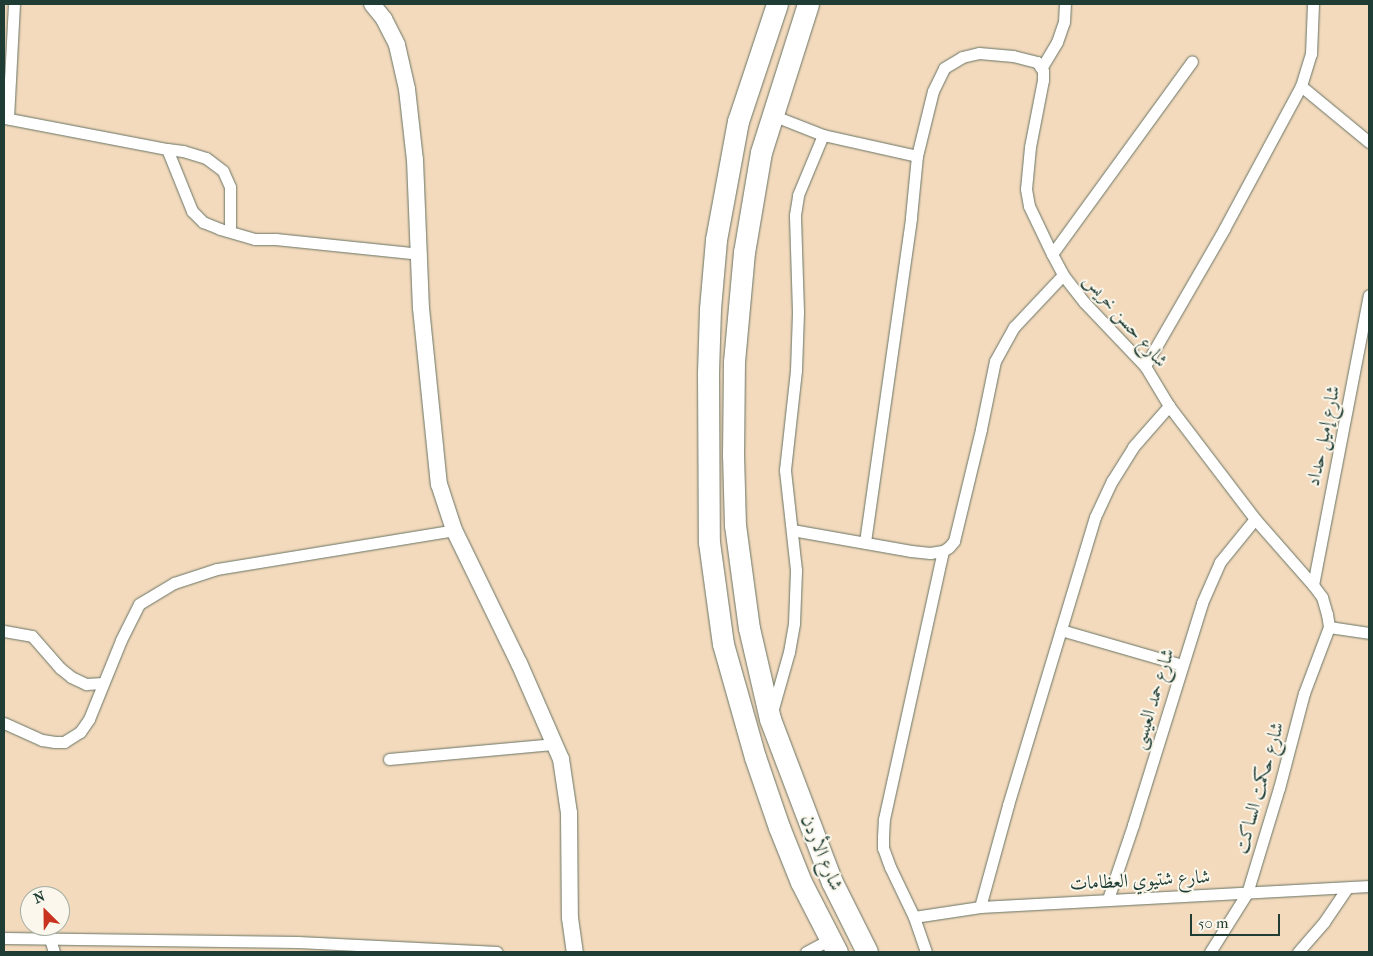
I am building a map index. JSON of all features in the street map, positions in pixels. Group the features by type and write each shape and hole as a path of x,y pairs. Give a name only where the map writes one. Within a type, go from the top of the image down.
{"highway":[{"name":"شارع الأردن","path":"777,4 738,121 726,175 716,240 708,355 706,443 708,542 723,644 755,757 779,827 801,882 834,946"},
{"name":"شارع الأردن","path":"808,4 761,152 750,214 737,310 732,454 735,525 749,628 770,719 780,751 832,882 867,952"}],"street":[{"path":"14,4 6,118 183,151 206,158 223,171 230,187 230,232"},
{"path":"865,542 911,217 917,156 933,91 939,76 951,62 979,53 1027,59 1037,62 1042,67 1057,42 1064,22 1065,4"},
{"path":"1145,366 1224,229 1301,86 1312,54 1314,4"},
{"path":"376,5 397,45 403,66 415,160 421,308 439,484 454,530 519,663 555,744 566,780 569,813 570,918 575,952"},
{"path":"1052,254 1192,61"},
{"name":"شارع حسن خريس","path":"1042,67 1043,80 1030,147 1026,189 1030,206 1052,254 1063,275 1084,302 1145,366 1169,406 1255,520 1313,585 1325,606 1329,627"},
{"path":"1301,86 1369,142"},
{"path":"772,115 823,135 917,156"},
{"path":"770,719 789,652 794,623 796,570 785,470 796,370 798,312 795,215 798,196 823,135"},
{"path":"166,149 195,215 212,226 255,239 276,239 420,254"},
{"path":"792,530 930,553 943,551 954,541 995,361 1014,327 1063,275"},
{"name":"شارع إميل حداد","path":"1313,585 1369,294"},
{"path":"980,907 1008,805 1095,517 1112,481 1133,448 1169,406"},
{"name":"شارع حمد العيسى","path":"1108,899 1134,825 1202,603 1220,562 1255,520"},
{"path":"4,723 42,740 64,742 80,732 85,726 121,640 139,604 174,583 218,569 454,530"},
{"path":"926,952 914,916 890,867 883,848 884,819 943,551"},
{"path":"1329,627 1369,633"},
{"name":"شارع حكمت الساكت","path":"1210,952 1247,893 1280,788 1304,693 1329,627"},
{"path":"1061,630 1182,665"},
{"path":"4,631 32,636 60,668 71,677 86,684 104,683"},
{"path":"389,759 555,744"},
{"name":"شارع شتيوي العظامات","path":"914,916 980,907 1369,886"},
{"path":"1298,952 1324,922 1347,888"},
{"path":"4,938 298,942 394,950 496,952"},
{"path":"50,939 54,952"},
{"path":"806,952 834,946"}]}
